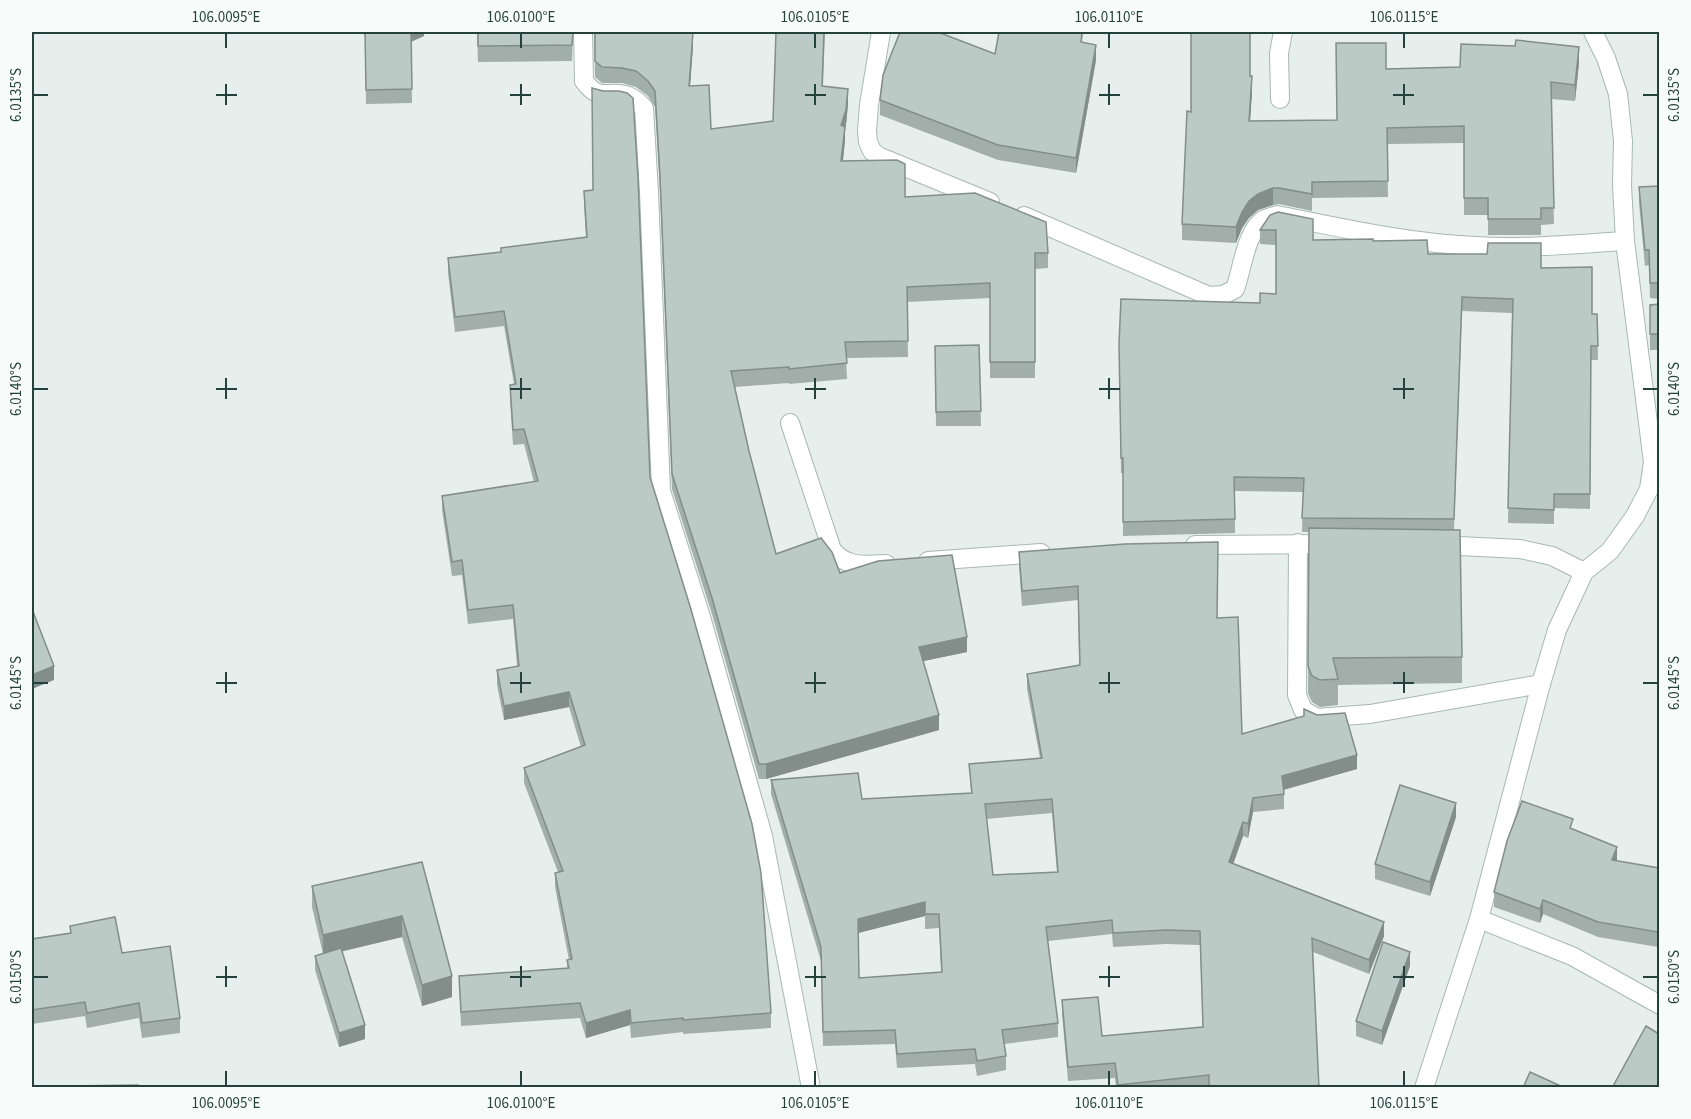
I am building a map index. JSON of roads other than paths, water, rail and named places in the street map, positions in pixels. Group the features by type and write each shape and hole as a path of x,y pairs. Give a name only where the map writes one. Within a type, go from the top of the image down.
{"street":[{"path":"583,32 584,81 589,87 603,95 630,96 644,108 661,491 701,617 763,836 811,1088"},
{"path":"881,32 868,118 868,142 872,151 878,156 1120,256 1209,296 1223,295 1235,289 1253,232 1263,220 1277,215 1417,241 1476,246 1625,241"},
{"path":"1280,99 1279,54 1283,32"},
{"path":"1424,1088 1479,919 1557,630 1584,572 1610,551 1635,516 1649,489 1653,462 1654,423 1643,310 1625,241 1622,185 1623,141 1618,94 1606,58 1593,32"},
{"path":"790,423 832,550 839,559 860,566 1064,551"},
{"path":"1298,543 1297,695 1303,710 1317,718 1370,714 1541,684"},
{"path":"1180,546 1344,544"},
{"path":"1426,545 1520,549 1552,556 1584,572"},
{"path":"1479,919 1572,956 1659,1005"}]}
